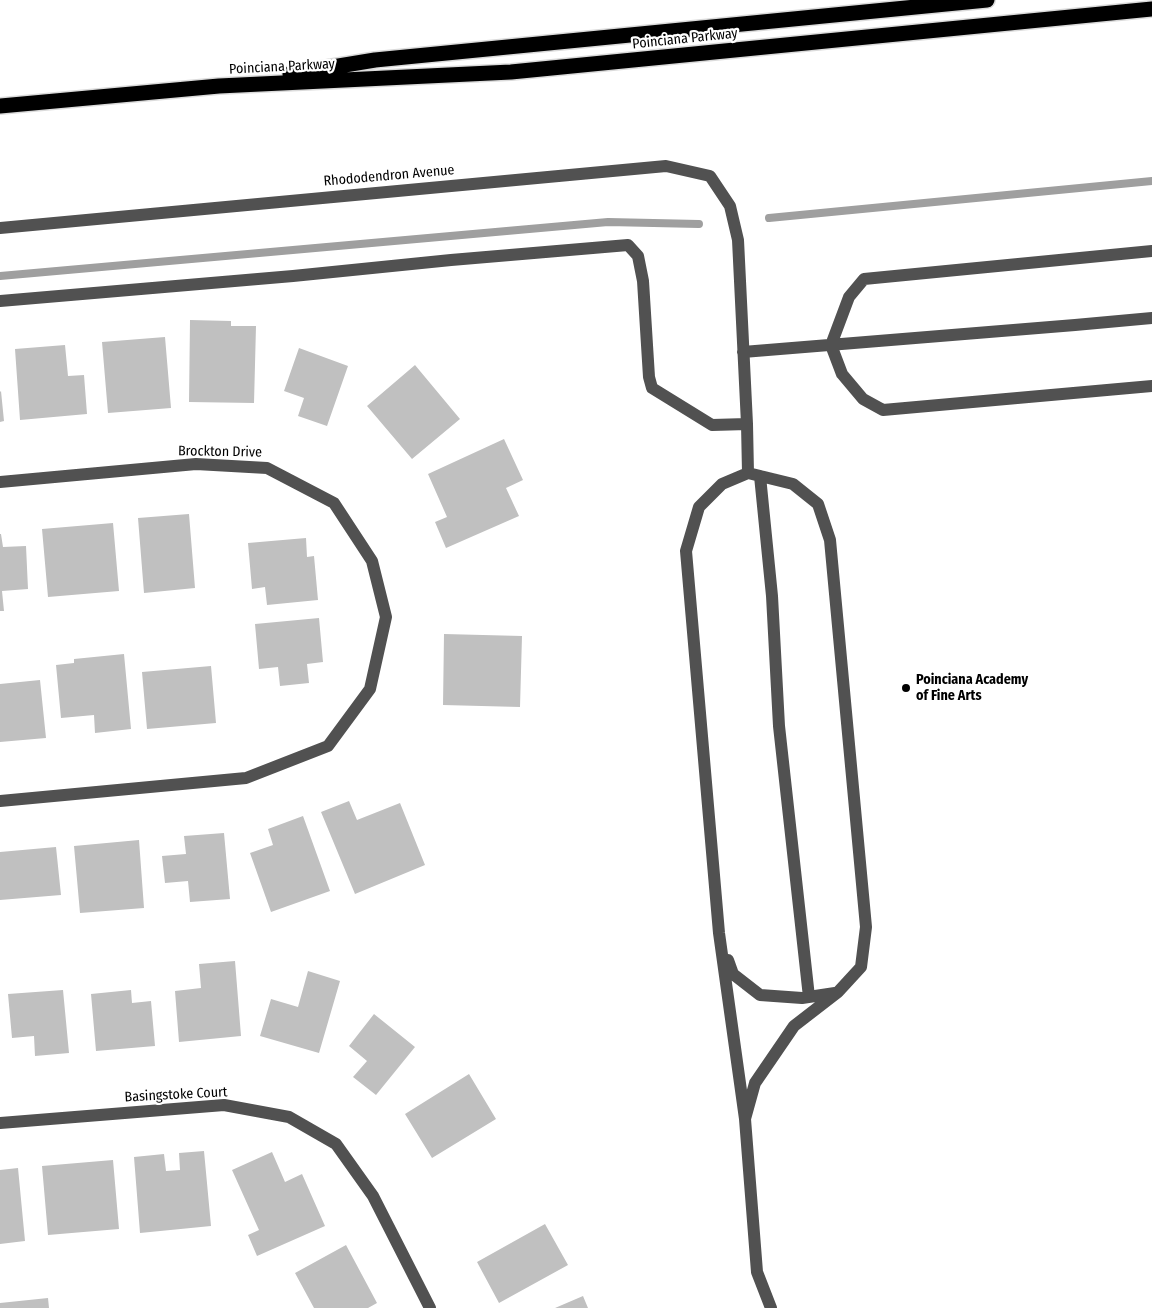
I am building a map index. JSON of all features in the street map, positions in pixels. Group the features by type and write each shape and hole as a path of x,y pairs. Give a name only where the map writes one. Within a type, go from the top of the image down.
{"highway":[{"name":"Poinciana Parkway","path":"219,86 375,60 987,0"},
{"name":"Poinciana Parkway","path":"0,106 219,86 511,72 1152,9"}],"street":[{"name":"Rhododendron Avenue","path":"0,228 666,166 710,176 730,206 738,240 747,424 772,596 779,726 809,997"},
{"path":"0,301 628,245 638,256 643,282 649,377 652,388 712,425 747,424"},
{"path":"1152,251 864,279 849,297 831,346 842,374 863,399 883,410 1152,386"},
{"path":"743,352 1152,318"},
{"name":"Brockton Drive","path":"0,482 196,464 267,468 334,502 372,561 386,617 370,689 328,746 246,778 0,801"},
{"path":"745,1119 755,1083 794,1026 838,992 861,967 866,926 830,540 818,504 793,484 754,475 722,484 699,507 686,551 719,933 745,1119 757,1272 771,1308"},
{"path":"719,933 733,974 760,995 802,998 838,992"},
{"name":"Basingstoke Court","path":"0,1123 224,1105 289,1117 336,1144 374,1196 430,1308"}],"building":[{"path":"190,320 231,321 231,326 256,326 254,403 189,402"},
{"path":"165,337 171,408 108,413 102,342"},
{"path":"65,345 68,376 84,375 87,414 20,420 15,349"},
{"path":"299,348 348,366 327,426 298,416 304,398 284,391"},
{"path":"415,365 460,419 412,459 367,406"},
{"path":"0,392 4,421 0,422"},
{"path":"504,439 523,480 506,488 519,516 446,548 435,522 447,517 428,474"},
{"path":"189,514 195,588 144,593 138,518"},
{"path":"113,523 119,591 48,597 42,529"},
{"path":"0,534 3,547 26,546 28,589 2,591 4,611 0,611"},
{"path":"306,538 307,557 314,556 318,600 267,605 265,587 252,589 248,543"},
{"path":"319,618 323,662 307,664 309,683 280,686 278,667 259,669 255,624"},
{"path":"444,634 522,636 520,707 443,705"},
{"path":"124,654 131,729 95,733 94,715 61,718 56,665 74,663 74,659"},
{"path":"211,666 216,723 147,729 142,672"},
{"path":"40,680 46,738 0,742 0,684"},
{"path":"349,801 357,820 400,803 425,865 355,894 321,812"},
{"path":"303,816 330,891 271,912 250,853 273,845 268,829"},
{"path":"224,833 230,899 190,902 188,881 165,883 162,856 186,854 184,836"},
{"path":"139,840 144,908 80,913 74,846"},
{"path":"56,847 61,895 0,900 0,852"},
{"path":"235,961 241,1036 179,1042 175,991 201,988 199,964"},
{"path":"308,971 340,981 319,1053 260,1036 271,999 298,1007"},
{"path":"63,990 69,1053 35,1056 34,1036 12,1038 8,994"},
{"path":"131,990 132,1003 151,1001 155,1046 96,1051 91,994"},
{"path":"374,1014 415,1047 376,1095 353,1077 367,1061 349,1046"},
{"path":"469,1074 496,1119 432,1158 405,1114"},
{"path":"204,1151 211,1226 140,1233 134,1157 164,1154 166,1171 180,1170 179,1153"},
{"path":"272,1152 285,1182 302,1174 325,1226 257,1256 248,1235 259,1230 232,1170"},
{"path":"113,1160 119,1229 48,1235 42,1166"},
{"path":"18,1168 25,1241 0,1244 0,1170"},
{"path":"545,1224 568,1265 499,1303 477,1262"},
{"path":"346,1245 377,1303 368,1308 314,1308 295,1273"},
{"path":"583,1296 588,1308 555,1308"},
{"path":"48,1298 49,1308 0,1308 0,1303"}],"waterway":[{"path":"769,218 1152,181"},
{"path":"0,276 608,222 699,224"}],"place":[{"name":"Poinciana Academy of Fine Arts","path":"906,688"}]}
